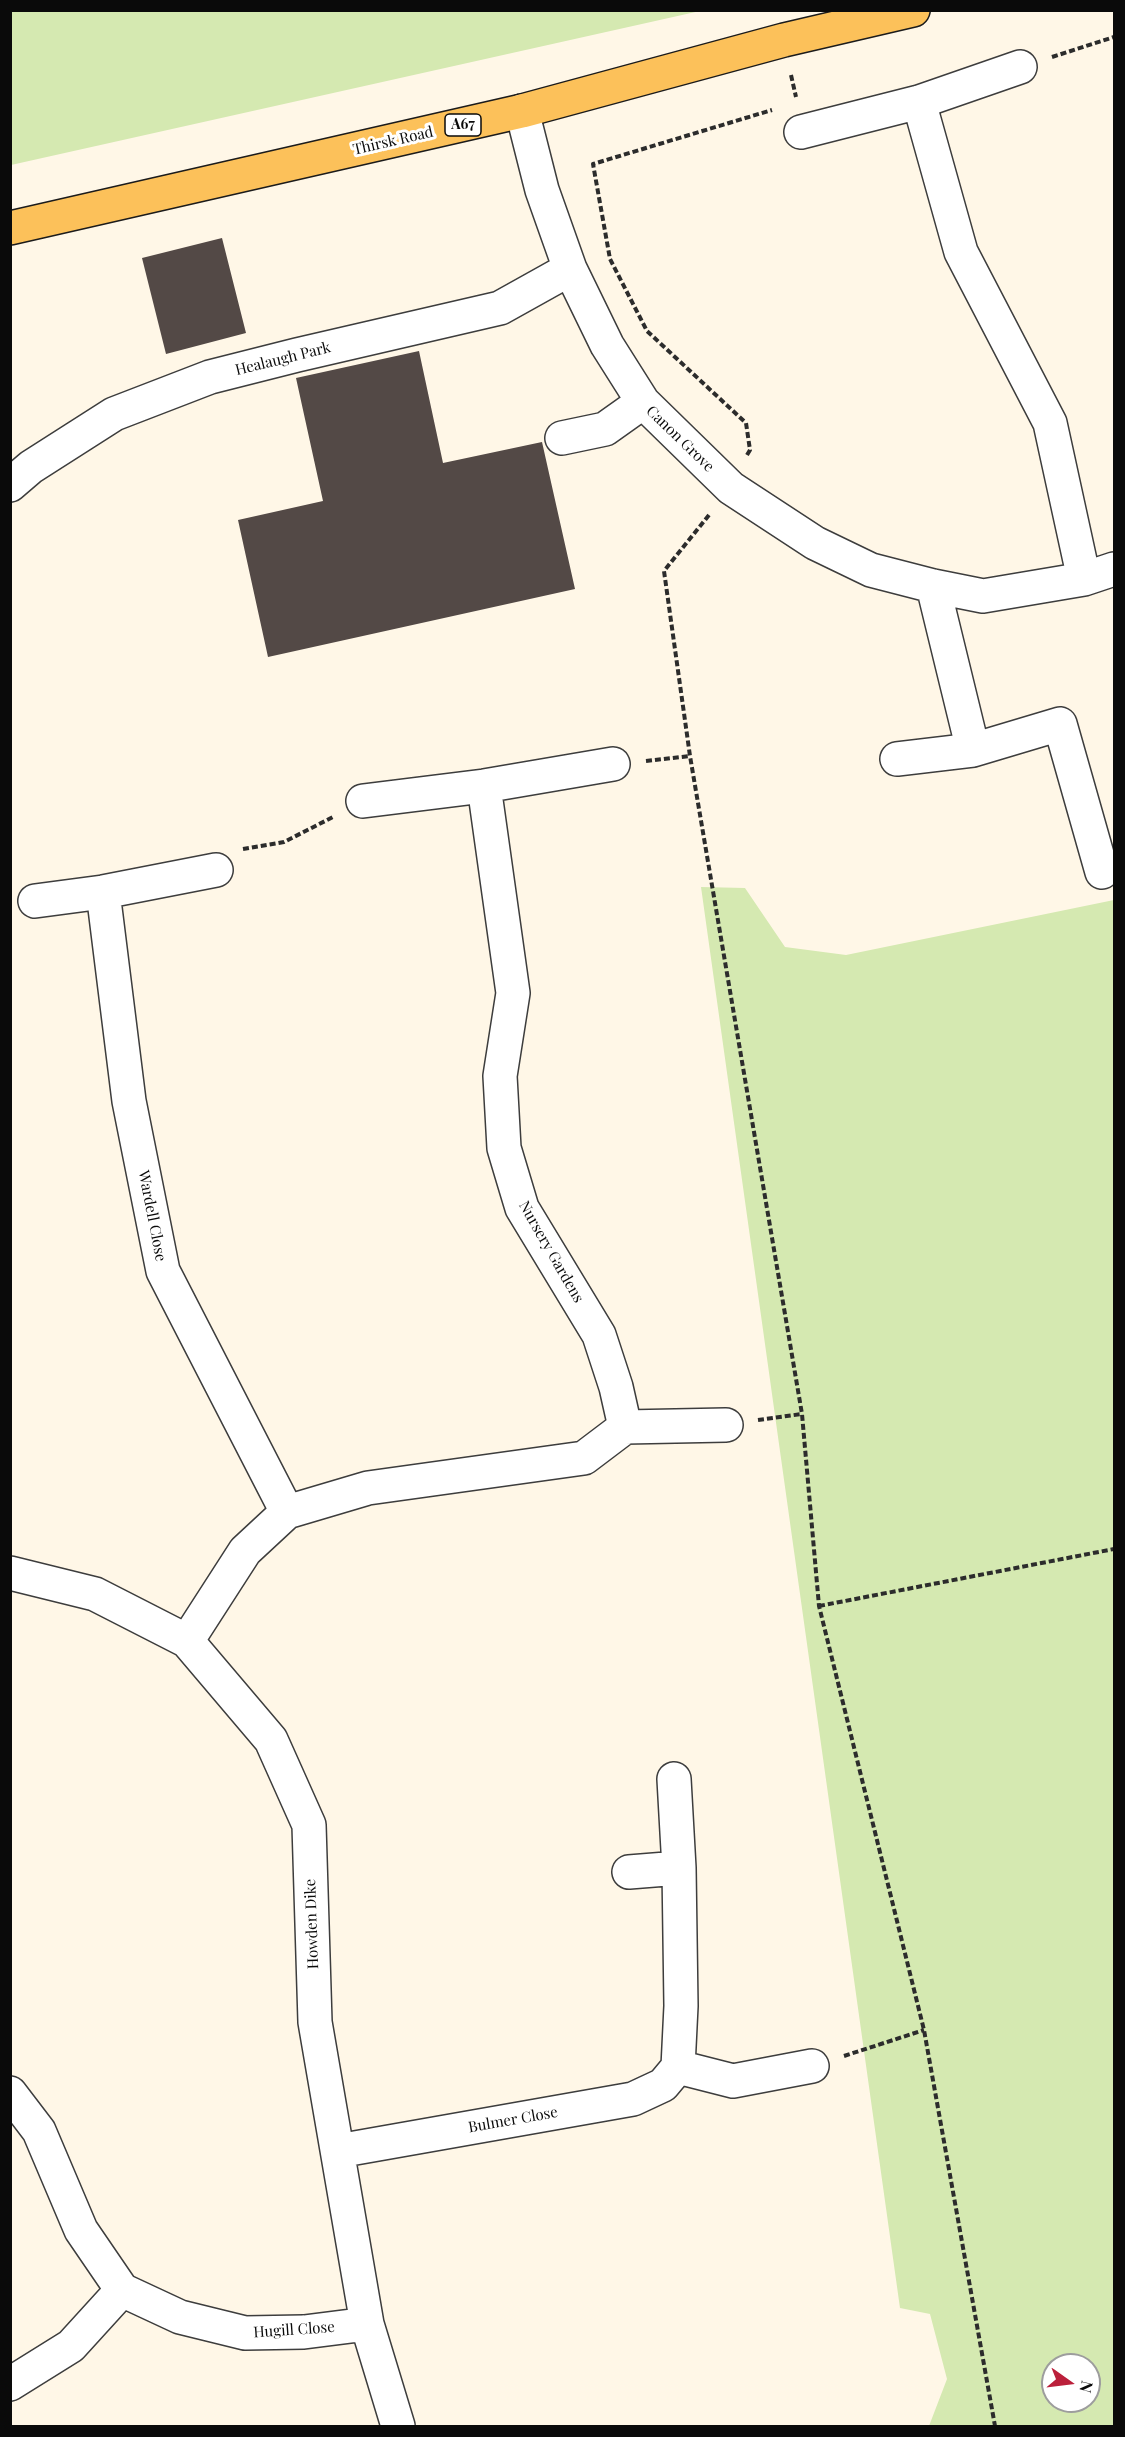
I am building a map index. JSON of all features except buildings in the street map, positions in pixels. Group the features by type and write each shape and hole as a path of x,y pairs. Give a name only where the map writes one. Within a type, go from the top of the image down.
{"main road":[{"name":"Thirsk Road","path":"10,228 522,111 784,40 913,10"}],"street":[{"path":"799,117 919,102 1020,68"},
{"name":"Canon Grove","path":"522,111 542,190 570,269 608,345 643,402 731,488 815,543 871,570 933,586 983,596 1099,574 1050,423 961,252 919,102"},
{"name":"Healaugh Park","path":"10,485 31,467 114,414 210,377 500,308 570,269"},
{"path":"562,438 605,429 643,402"},
{"path":"933,586 973,750"},
{"path":"897,759 973,750 1060,724 1102,873"},
{"path":"363,801 484,786 613,764"},
{"name":"Nursery Gardens","path":"484,786 513,993 500,1076 504,1148 522,1208 599,1335 616,1387 625,1427"},
{"path":"35,900 103,892 216,870"},
{"name":"Wardell Close","path":"103,892 129,1101 164,1271 287,1512"},
{"path":"187,1641 245,1551 287,1512 368,1488 584,1458 625,1427 726,1425"},
{"name":"Howden Dike","path":"10,1573 95,1594 187,1641 271,1740 309,1825 315,2022 367,2324 398,2427"},
{"path":"674,1779 679,1868 681,2006 678,2067 733,2081 812,2066"},
{"path":"629,1872 679,1868"},
{"name":"Bulmer Close","path":"338,2151 633,2099 663,2085 678,2067"},
{"path":"10,2093 39,2131 81,2230 122,2290 71,2346 10,2384"},
{"name":"Hugill Close","path":"122,2290 180,2317 245,2333 304,2332 367,2324"}],"path":[{"path":"1020,68 1114,37"},
{"path":"784,40 799,117"},
{"path":"774,110 593,164 610,258 647,331 746,423 750,450 731,488 664,571 690,756 802,1414 819,1606 924,2030 995,2427"},
{"path":"613,764 690,756"},
{"path":"216,870 224,853 284,842 363,801"},
{"path":"726,1425 802,1414"},
{"path":"819,1606 1114,1549"},
{"path":"812,2066 924,2030"}],"green space":[{"path":"11,10 700,10 700,11 11,165"},
{"path":"701,887 745,888 785,947 846,955 1114,900 1114,2426 929,2426 947,2379 930,2314 900,2308"}]}
